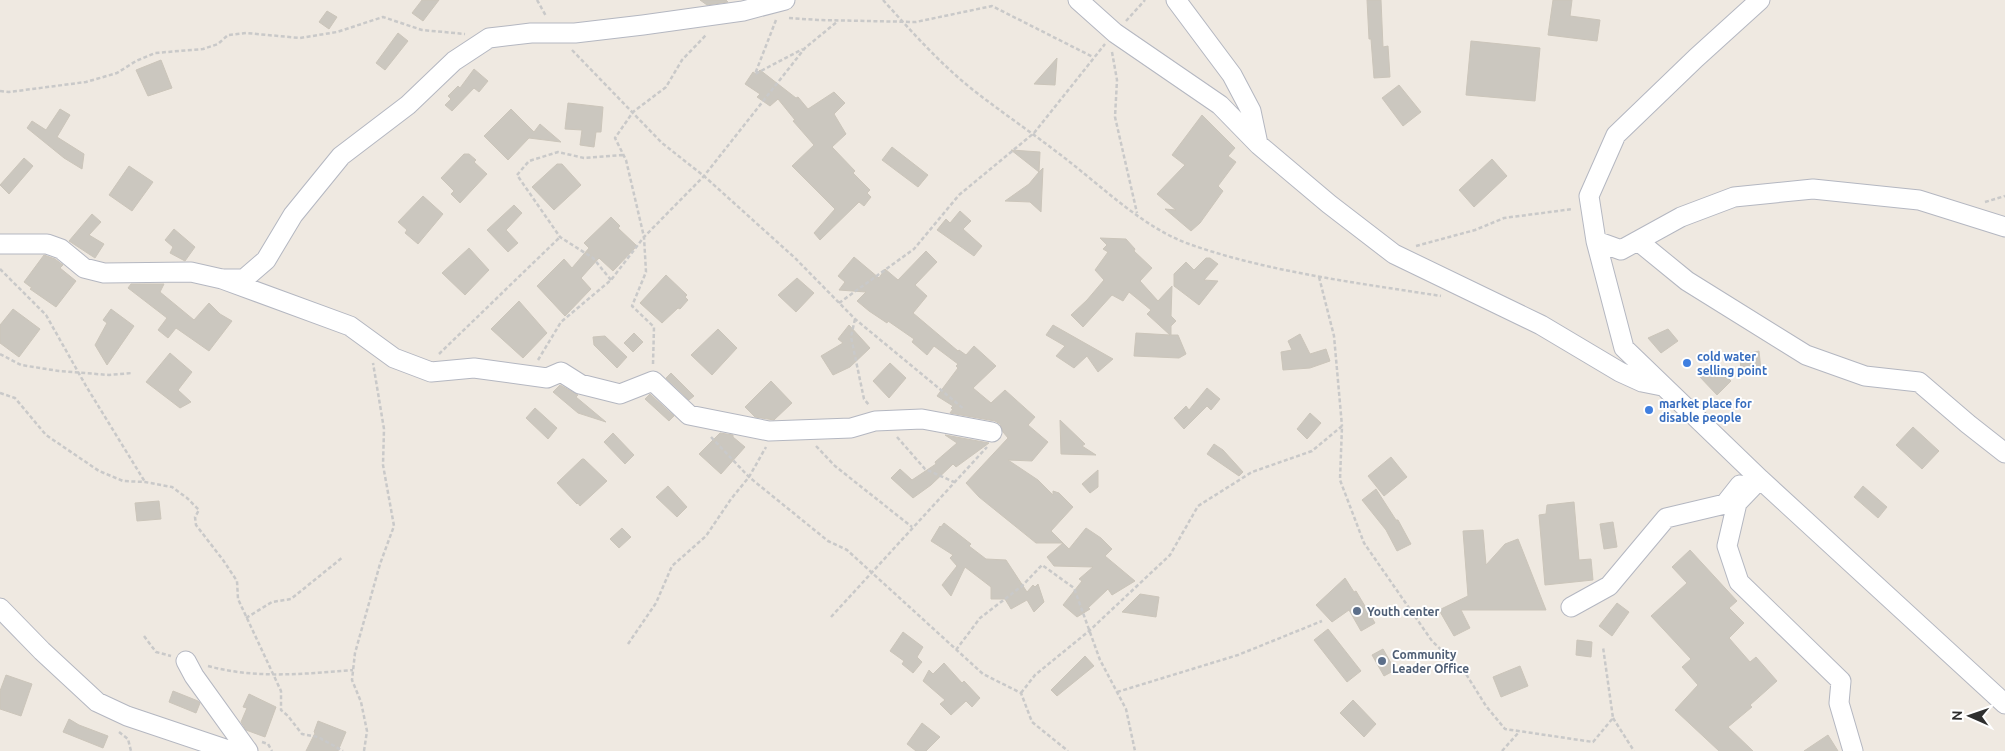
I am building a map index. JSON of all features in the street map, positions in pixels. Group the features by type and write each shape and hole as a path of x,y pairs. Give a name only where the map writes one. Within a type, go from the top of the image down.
{"street":[{"path":"1078,0 1115,33 1220,105 1258,145 1329,204 1394,254 1541,325 1620,372 1642,382 1663,386"},
{"path":"1176,0 1232,75 1251,111 1258,145"},
{"path":"1760,0 1696,58 1616,136 1589,196 1596,241 1624,348 1755,475 2005,704"},
{"path":"222,279 244,278 266,260 293,216 341,156 408,104 454,61 489,38 531,32 575,33 785,6"},
{"path":"1596,241 1622,250 1681,217 1734,197 1813,189 1919,200 2005,227"},
{"path":"1638,241 1687,281 1806,355 1865,376 1919,382 2005,453"},
{"path":"0,244 47,244 61,249 84,268 104,273 191,272 222,279 350,326 394,358 431,372 474,368 547,378 561,372 580,384 620,394 653,381 689,414 774,431 851,428 875,421 922,419 992,432"},
{"path":"1571,606 1609,586 1666,518 1725,504 1755,475"},
{"path":"1755,475 1736,503 1727,546 1739,582 1841,681 1839,703 1853,751"},
{"path":"0,608 42,652 97,702 127,716 232,751"},
{"path":"186,660 194,676 248,751"}],"path":[{"path":"537,0 557,33 590,70 662,143 704,176 795,258 839,303 966,410"},
{"path":"883,0 932,54 976,93 1034,133 1157,229 1188,244 1319,277 1450,297"},
{"path":"839,303 914,249 960,195 1034,133 1093,57 1145,0"},
{"path":"839,20 805,48 755,74 785,6 839,20 903,22 916,22 992,6 1093,57"},
{"path":"0,91 9,92 86,82 118,73 136,60 155,53 203,49 218,44 228,35 246,33 300,38 337,32 383,17 422,30 470,34"},
{"path":"653,381 654,327 632,306 646,272 644,238 623,155 615,138 633,112 666,87 682,60 708,33"},
{"path":"1115,33 1111,44 1117,80 1115,118 1137,215"},
{"path":"528,376 561,322 611,280 644,238 704,176 805,48"},
{"path":"611,280 593,258 560,236 517,175 529,161 558,152 584,158 623,155"},
{"path":"1394,254 1422,243 1475,230 1504,218 1590,206"},
{"path":"423,369 560,236"},
{"path":"0,270 46,315 145,482"},
{"path":"1319,277 1334,336 1342,426 1340,480 1364,543 1432,641 1466,674 1486,706 1505,729 1593,742 1613,718"},
{"path":"364,751 367,731 361,702 352,680 355,653 380,564 394,526 383,465 384,429 373,365 375,344"},
{"path":"0,354 22,365 109,375 132,373"},
{"path":"0,392 15,398 46,435 91,466 123,481 145,482 172,487 199,510 195,517 196,526 237,581 238,599 281,691 281,710 302,734 318,738 343,751"},
{"path":"1021,693 1035,675 1089,631 1170,555 1198,506 1252,472 1312,450 1342,426"},
{"path":"798,430 822,451 835,466 912,527"},
{"path":"628,644 656,603 672,566 706,536 731,499 749,478 774,431"},
{"path":"831,617 912,527 999,436 992,432"},
{"path":"709,436 749,478 828,541 847,550 983,674 1021,693 1032,722 1068,751"},
{"path":"246,618 272,602 291,599 343,557"},
{"path":"956,650 980,618 1022,586 1042,565 1074,588 1100,660 1126,709 1135,751"},
{"path":"1116,692 1238,656 1322,621"},
{"path":"144,636 156,652 217,669 274,674 306,674 353,670"},
{"path":"1603,647 1613,718 1634,751"},
{"path":"1502,751 1506,749 1519,732"}],"building":[{"path":"422,0 439,0 423,21 412,13"},
{"path":"700,0 726,0 728,2 707,5"},
{"path":"1367,0 1381,0 1383,47 1388,46 1390,77 1374,78"},
{"path":"1553,0 1572,0 1570,16 1600,20 1597,41 1548,35"},
{"path":"327,11 337,17 329,29 319,22"},
{"path":"398,33 408,41 385,70 376,63"},
{"path":"1471,41 1540,48 1535,101 1466,95"},
{"path":"1057,58 1055,85 1034,84"},
{"path":"161,60 172,88 148,96 136,70"},
{"path":"474,69 488,81 479,92 474,88 452,111 445,105 451,99 448,96 458,86 460,88"},
{"path":"760,70 796,98 798,97 808,109 834,92 845,103 834,114 846,134 832,147 870,190 867,193 871,197 864,206 859,202 820,240 814,233 835,209 792,166 814,145 793,121 795,120 778,99 770,106 757,97 760,94 745,84 753,72 756,74"},
{"path":"1399,85 1421,112 1403,126 1382,98"},
{"path":"568,103 603,107 601,132 596,132 594,147 580,145 582,130 565,129"},
{"path":"60,109 70,115 57,137 84,154 82,169 64,158 27,128 32,121 46,130"},
{"path":"511,109 534,132 540,124 561,142 529,138 508,160 484,136"},
{"path":"1202,115 1235,148 1228,156 1236,162 1218,186 1223,191 1200,223 1191,231 1165,209 1176,210 1157,194 1185,165 1172,155"},
{"path":"892,147 928,175 918,187 882,160"},
{"path":"1011,150 1040,152 1039,172"},
{"path":"464,154 469,154 476,160 474,162 487,174 460,203 451,194 454,191 441,178"},
{"path":"24,158 33,166 9,194 0,185"},
{"path":"1492,159 1507,176 1474,207 1459,190"},
{"path":"557,164 562,164 581,185 554,210 532,187"},
{"path":"129,166 153,182 132,211 109,195"},
{"path":"1043,168 1041,212 1030,202 1005,201 1029,184"},
{"path":"423,196 443,214 418,244 405,233 407,230 398,222"},
{"path":"514,205 522,213 506,230 518,243 508,252 487,230"},
{"path":"960,211 971,221 963,229 982,246 974,256 937,230 946,219 950,223"},
{"path":"92,214 101,222 89,235 104,244 95,258 69,241"},
{"path":"611,217 620,226 618,228 637,246 613,271 599,258 581,278 591,289 565,316 537,286 564,259 572,268 589,248 584,243"},
{"path":"174,229 195,247 185,261 170,253 173,247 165,240"},
{"path":"1100,238 1126,239 1135,249 1134,251 1152,268 1140,281 1158,301 1172,286 1171,316 1176,321 1171,326 1171,335 1178,335 1186,354 1179,358 1134,356 1136,333 1170,335 1147,314 1151,310 1129,292 1123,301 1112,295 1083,327 1071,315 1104,280 1095,270 1108,252 1103,249 1107,245"},
{"path":"469,248 489,270 465,295 442,273"},
{"path":"926,251 937,262 915,285 927,296 913,313 958,351 966,355 974,346 996,366 973,388 991,403 1005,390 1035,417 1028,425 1048,442 1032,461 1008,460 1038,480 1053,495 1053,491 1059,493 1073,507 1051,531 1063,543 1036,543 979,497 966,483 1008,438 1000,424 995,421 950,413 953,406 937,396 958,368 956,366 958,364 934,346 927,355 912,342 914,339 888,321 887,323 869,311 857,301 866,292 839,290 845,282 838,276 854,257 879,278 885,269 898,280"},
{"path":"44,255 55,259 63,265 60,268 76,281 56,307 30,289 32,288 24,282"},
{"path":"1206,258 1210,258 1218,264 1204,280 1218,281 1199,305 1174,286 1174,274 1186,262 1194,270"},
{"path":"666,275 687,295 685,297 688,300 662,323 640,303"},
{"path":"797,278 814,293 796,312 778,295"},
{"path":"131,284 164,284 160,292 194,320 209,303 220,314 232,321 209,351 176,328 168,338 158,330 167,318 128,288"},
{"path":"519,301 547,333 523,358 491,329"},
{"path":"13,309 40,329 19,357 0,343 0,325"},
{"path":"111,309 134,326 107,365 95,345 107,323 103,320"},
{"path":"849,325 870,348 850,367 833,375 821,356 843,343 838,339"},
{"path":"1053,325 1113,359 1098,372 1087,356 1074,368 1056,356 1065,346 1046,335"},
{"path":"718,329 737,348 712,375 691,355"},
{"path":"1668,329 1678,341 1661,353 1648,338"},
{"path":"634,333 643,342 633,352 624,343"},
{"path":"1300,334 1310,354 1326,349 1330,361 1310,368 1283,370 1281,352 1292,350 1288,341"},
{"path":"605,336 627,357 617,368 594,345 593,337"},
{"path":"1759,351 1761,370 1741,373 1740,356"},
{"path":"170,353 192,372 178,390 191,402 180,408 146,382"},
{"path":"890,363 906,378 889,398 873,381"},
{"path":"1713,363 1731,381 1717,395 1699,376"},
{"path":"671,373 694,396 689,400 666,378"},
{"path":"771,381 792,403 774,420 755,417 745,407"},
{"path":"560,385 578,395 576,397 606,422 578,413 553,392"},
{"path":"1207,388 1220,399 1211,410 1207,406 1184,429 1174,418 1186,406 1189,410"},
{"path":"650,394 674,416 669,421 645,399"},
{"path":"535,408 557,428 548,439 526,418"},
{"path":"1310,413 1321,423 1307,439 1297,429"},
{"path":"1060,420 1085,444 1082,446 1096,455 1061,454"},
{"path":"1913,427 1939,451 1922,469 1896,445"},
{"path":"613,433 634,455 625,464 604,442"},
{"path":"720,433 733,435 745,447 721,474 699,454"},
{"path":"945,435 989,443 956,467 953,464 931,485 913,498 891,478 900,469 912,480 936,464 935,462 957,443"},
{"path":"1214,444 1223,450 1243,472 1239,476 1207,454"},
{"path":"1391,457 1407,477 1384,496 1368,476"},
{"path":"582,459 607,481 580,506 557,483"},
{"path":"1098,470 1098,487 1090,493 1082,484"},
{"path":"668,486 687,507 677,517 656,497"},
{"path":"1863,486 1887,507 1878,518 1854,497"},
{"path":"1376,489 1396,520 1398,520 1411,544 1397,551 1386,530 1362,500"},
{"path":"159,501 161,519 137,521 135,503"},
{"path":"1574,502 1579,560 1591,559 1593,580 1545,585 1539,515 1546,514 1547,505"},
{"path":"1613,522 1617,547 1604,549 1600,524"},
{"path":"944,523 971,544 969,546 986,559 1006,560 1027,592 1033,585 1035,587 1038,584 1044,602 1034,612 1027,600 1011,609 1005,599 991,599 991,587 965,567 951,596 942,585 957,566 950,558 953,555 931,541"},
{"path":"622,528 631,537 619,548 610,539"},
{"path":"1086,528 1101,538 1112,549 1105,556 1135,581 1112,595 1108,589 1088,608 1090,609 1077,617 1063,605 1082,581 1079,579 1093,567 1054,566 1047,557 1063,543 1069,549"},
{"path":"1483,530 1486,565 1505,544 1518,539 1546,610 1461,610 1470,628 1454,636 1439,610 1468,596 1463,531"},
{"path":"1690,550 1737,601 1729,608 1744,623 1729,638 1750,662 1756,657 1777,681 1750,705 1752,707 1728,727 1753,751 1719,751 1675,710 1698,685 1682,667 1691,659 1651,616 1687,583 1672,567"},
{"path":"1345,578 1354,592 1356,591 1375,623 1361,631 1349,610 1332,622 1316,605"},
{"path":"1140,594 1159,597 1156,617 1122,612"},
{"path":"1617,603 1629,612 1612,636 1599,626"},
{"path":"1328,629 1361,671 1347,682 1314,640"},
{"path":"903,632 923,647 917,657 922,662 913,673 902,664 904,661 890,651"},
{"path":"1577,640 1592,642 1591,657 1576,655"},
{"path":"1383,649 1395,670 1384,676 1372,655"},
{"path":"1085,656 1094,666 1057,696 1051,690"},
{"path":"944,663 962,683 964,681 980,698 972,707 966,701 951,715 940,704 945,700 923,681 929,670 933,674"},
{"path":"1520,666 1528,686 1501,697 1493,677"},
{"path":"6,675 32,684 21,716 0,709 0,691"},
{"path":"173,691 198,701 200,703 196,713 169,702"},
{"path":"249,694 276,707 265,737 246,730 241,722 247,708 243,707"},
{"path":"1353,700 1376,724 1364,737 1340,713"},
{"path":"69,719 79,725 108,736 103,748 63,732"},
{"path":"318,721 346,732 338,751 306,751 315,733"},
{"path":"922,723 940,737 926,751 916,751 907,744"},
{"path":"1828,735 1838,751 1804,751"}],"place":[{"name":"cold water selling point","path":"1687,363"},
{"name":"market place for disable people","path":"1649,410"},
{"name":"Youth center","path":"1357,611"},
{"name":"Community Leader Office","path":"1382,661"}]}
